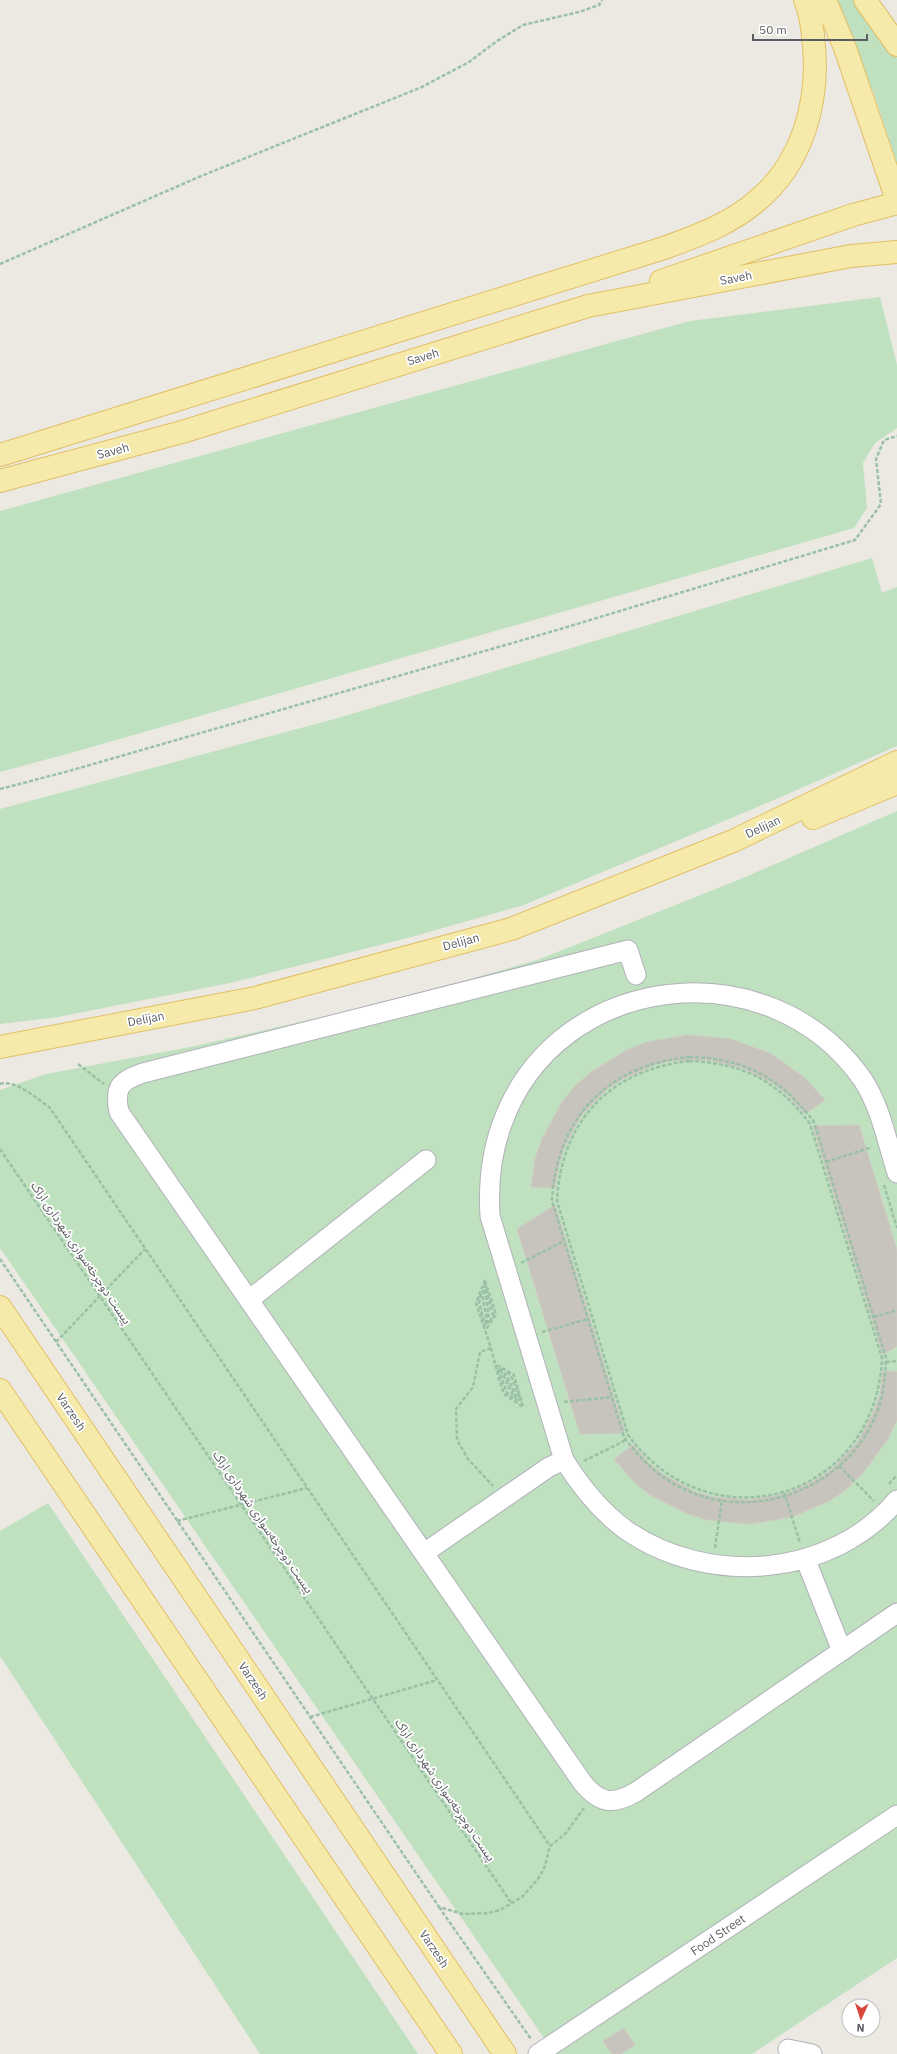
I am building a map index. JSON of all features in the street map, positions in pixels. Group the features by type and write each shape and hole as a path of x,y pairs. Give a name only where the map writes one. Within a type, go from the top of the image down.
{"main road":[{"path":"0,454 664,248 700,235 728,221 758,200 783,173 801,141 813,104 816,68 813,36 805,0"},
{"path":"824,0 845,48 897,200"},
{"path":"864,0 897,45"},
{"path":"588,306 853,215 897,203"},
{"name":"Saveh","path":"0,481 182,432 588,306 851,256 897,252"},
{"name":"Delijan","path":"0,1048 254,998 511,929 733,841 897,762"},
{"path":"733,841 820,816 897,783"},
{"name":"Varzesh","path":"0,1307 505,2054"},
{"path":"0,1390 451,2054"}],"street":[{"path":"636,975 628,950 143,1073 126,1079 121,1085 117,1094 119,1112 582,1782 593,1795 610,1801 623,1800 897,1613"},
{"path":"882,1500 862,1530 844,1542 801,1547 758,1567 714,1553 667,1552 626,1530 591,1498 577,1480 573,1459 557,1400 538,1333 517,1268 490,1216 489,1192 490,1169 502,1124 523,1082 537,1064 571,1032 612,1009 655,996 698,992 741,997 781,1012 818,1034 850,1063 874,1100 880,1119 890,1179"},
{"path":"880,1119 897,1136"},
{"path":"249,1300 426,1160"},
{"path":"424,1553 550,1466 573,1459"},
{"path":"801,1547 842,1651"},
{"name":"Food Street","path":"539,2053 897,1815"},
{"path":"788,2049 812,2054"}],"path":[{"path":"0,264 201,176 422,87 469,62 497,41 523,25 579,12 599,5 602,0"},
{"path":"0,789 69,771 547,633 856,540 881,504 876,459 884,440 897,436"},
{"path":"707,1057 737,1064 760,1073 790,1094 814,1122 826,1162 886,1358 882,1395 877,1412 859,1444 839,1466 819,1481 786,1496 749,1502 722,1500 695,1494 663,1477 644,1461 626,1440 552,1201 556,1164 569,1130 583,1110 605,1088 636,1069 671,1059 707,1057"},
{"path":"689,1061 724,1065 742,1070 758,1077 787,1097 810,1124 882,1358 881,1376 874,1405 865,1427 844,1455 816,1478 784,1492 749,1498 714,1494 681,1483 652,1462 628,1435 557,1201 561,1166 574,1132 594,1104 622,1082 654,1067 689,1061"},
{"path":"78,1064 95,1077"},
{"path":"0,1084 5,1082 28,1091 50,1108 550,1846"},
{"path":"870,1140 874,1154"},
{"path":"826,1162 872,1147"},
{"name":"پیست دوچرخه‌سواری شهرداری اراک","path":"0,1149 512,1904"},
{"path":"890,1179 897,1228"},
{"path":"524,1407 507,1393 496,1365 476,1303 485,1280 517,1268 564,1241"},
{"path":"56,1342 145,1249"},
{"path":"517,1268 518,1256"},
{"path":"0,1260 438,1907 539,2053"},
{"path":"485,1280 493,1315 486,1331"},
{"path":"485,1280 482,1301 487,1317 486,1331"},
{"path":"874,1317 897,1310"},
{"path":"538,1333 588,1319"},
{"path":"491,1348 480,1352 472,1387 456,1408 457,1440 468,1459 505,1497"},
{"path":"886,1362 897,1361"},
{"path":"496,1365 508,1376 513,1392 524,1407"},
{"path":"496,1365 514,1375 524,1407"},
{"path":"524,1407 557,1400 612,1397"},
{"path":"557,1400 565,1409"},
{"path":"584,1462 626,1440"},
{"path":"573,1459 584,1462 587,1466"},
{"path":"839,1466 882,1500 897,1475"},
{"path":"177,1522 307,1488"},
{"path":"784,1492 801,1547"},
{"path":"714,1553 722,1500"},
{"path":"310,1717 437,1680"},
{"path":"438,1907 463,1914 488,1913 512,1904 522,1897 538,1880 548,1858 550,1846 565,1834 593,1795"}],"green space":[{"path":"836,0 853,0 897,58 897,164 874,94"},
{"path":"880,297 897,365 897,428 875,443 863,463 867,508 854,528 85,749 0,772 0,511 690,321"},
{"path":"872,558 882,593 897,587 897,746 774,800 524,905 415,936 230,983 58,1017 0,1024 0,809 338,718"},
{"path":"897,811 897,1958 752,2054 555,2054 0,1248 0,1090 46,1074 190,1047 409,997 540,959 743,878"},
{"path":"48,1503 418,2054 260,2054 0,1656 0,1531"}],"building":[{"path":"688,1035 730,1039 770,1053 805,1078 825,1100 805,1114 788,1095 774,1084 742,1068 707,1060 671,1061 654,1065 621,1080 606,1090 581,1116 564,1148 555,1188 531,1187 535,1159 542,1139 562,1102 575,1086 591,1072 627,1050 647,1042"},
{"path":"859,1125 897,1250 897,1346 883,1355 813,1126"},
{"path":"555,1205 625,1433 580,1434 517,1229"},
{"path":"883,1371 897,1372 897,1420 888,1439 863,1473 848,1488 831,1500 792,1517 750,1524 708,1520 688,1514 650,1495 634,1482 614,1459 633,1445 650,1464 664,1475 696,1492 714,1497 749,1500 785,1494 818,1479 832,1469 857,1443 874,1411 880,1394"},
{"path":"624,2028 635,2045 621,2054 612,2054 603,2041"}]}
